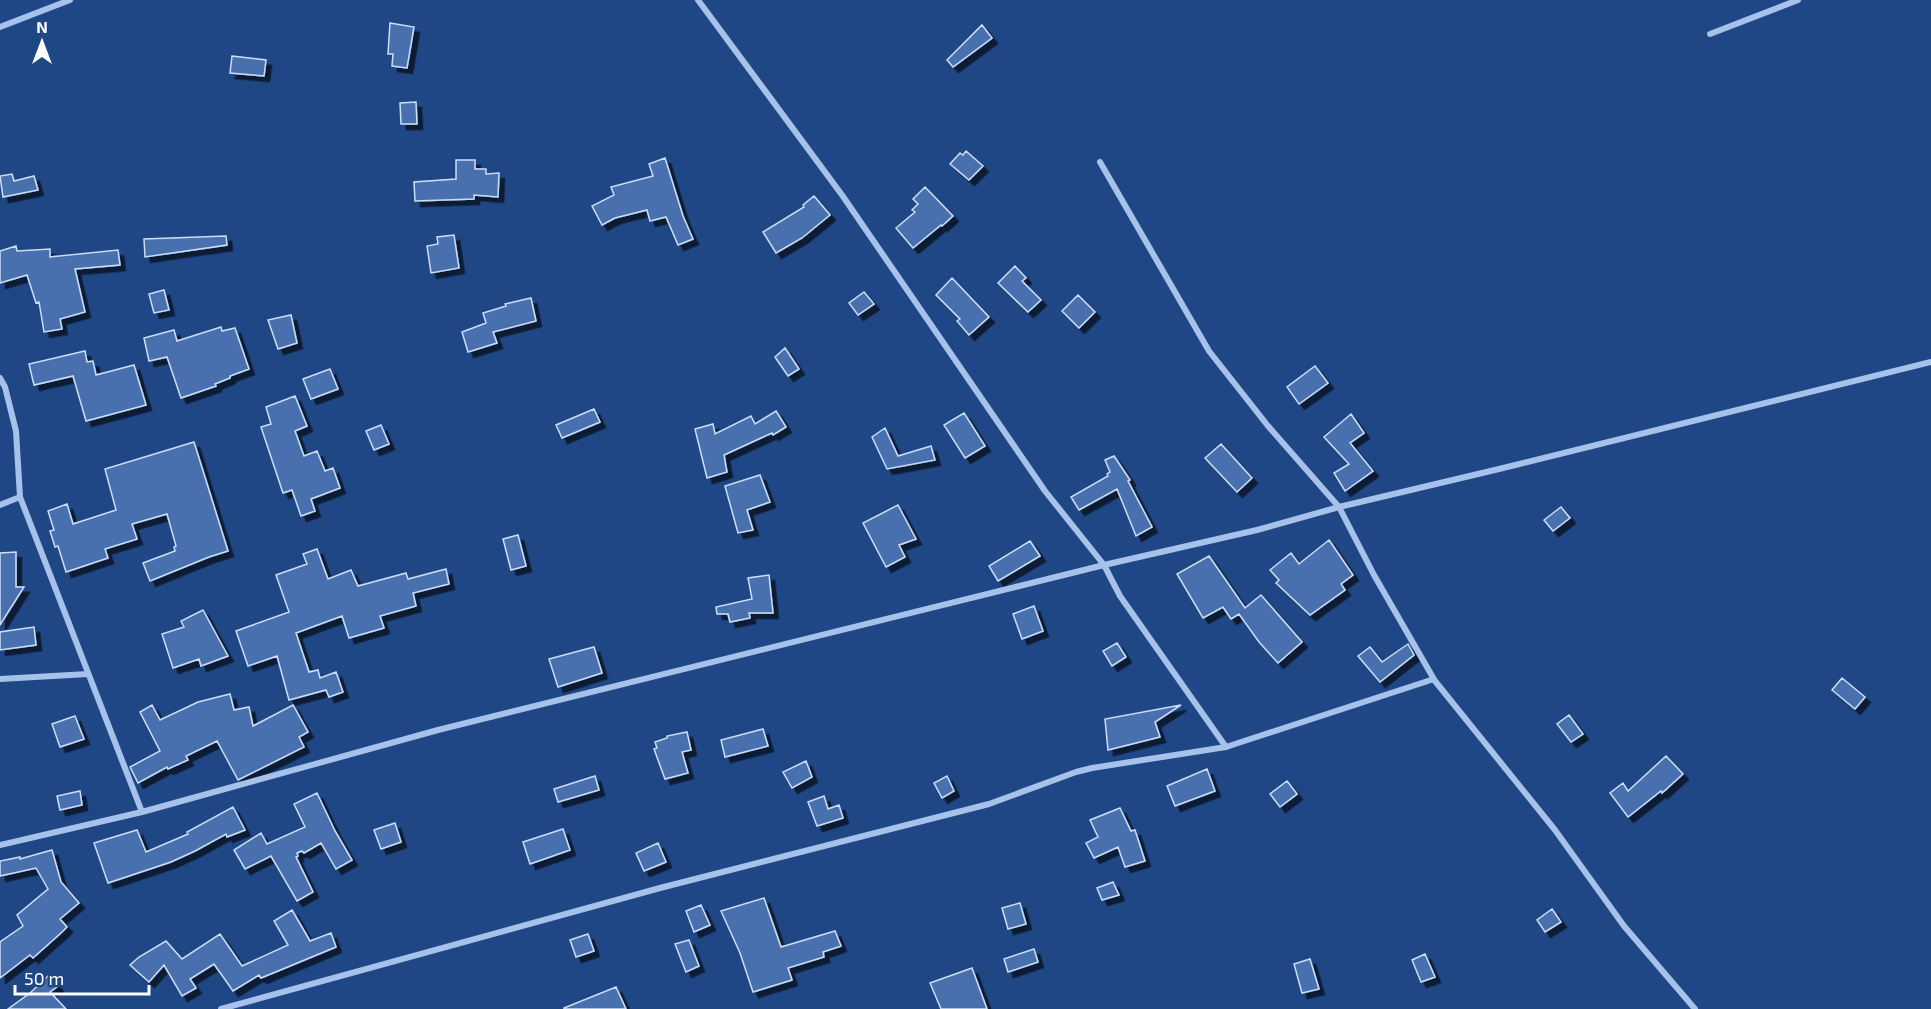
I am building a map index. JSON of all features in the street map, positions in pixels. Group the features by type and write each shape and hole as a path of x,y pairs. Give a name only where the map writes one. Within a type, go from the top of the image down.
{"street":[{"path":"0,27 70,0"},
{"path":"698,0 842,195 1044,492 1104,565 1120,596 1226,747"},
{"path":"1710,34 1798,0"},
{"path":"1100,162 1209,351 1268,426 1339,507 1374,575 1434,679 1555,830 1624,926 1695,1009"},
{"path":"0,845 142,812 438,730 1104,565 1257,530 1339,507 1931,362"},
{"path":"0,378 5,387 16,431 20,497 142,812"},
{"path":"0,505 20,497"},
{"path":"0,679 88,674"},
{"path":"221,1009 660,888 989,804 1084,770 1226,747 1434,679"}],"building":[{"path":"390,23 414,27 407,68 392,66 393,54 388,54"},
{"path":"982,25 992,38 953,67 947,60"},
{"path":"232,56 266,60 264,76 230,73"},
{"path":"416,102 417,124 401,124 400,103"},
{"path":"966,151 983,166 969,180 950,164 960,153 963,155"},
{"path":"665,158 683,216 693,239 678,245 666,217 650,221 647,210 615,218 602,225 592,206 614,195 611,187 653,176 649,164"},
{"path":"456,160 475,160 475,169 486,169 486,174 499,173 498,197 474,195 474,199 415,201 414,182 456,179"},
{"path":"12,174 14,181 34,176 38,190 3,197 0,176"},
{"path":"925,187 953,216 913,248 896,228 915,212 912,210 918,204 913,199"},
{"path":"814,196 830,215 802,238 776,253 763,232 804,207 803,205"},
{"path":"454,235 459,268 431,273 427,246 438,244 437,237"},
{"path":"226,236 227,245 145,257 144,239"},
{"path":"16,246 17,251 50,249 50,257 118,250 120,265 75,269 85,312 60,319 62,329 44,332 39,302 36,303 27,275 0,283 0,251"},
{"path":"1015,266 1026,278 1022,281 1041,300 1028,312 998,283"},
{"path":"952,278 989,317 969,335 957,321 960,319 936,295"},
{"path":"164,290 169,310 154,313 149,294"},
{"path":"864,292 874,304 858,315 849,303"},
{"path":"1078,295 1095,312 1079,328 1062,311"},
{"path":"531,298 536,321 493,332 497,343 468,352 462,332 486,323 483,313 506,306 505,304"},
{"path":"291,315 297,343 278,349 268,320"},
{"path":"221,327 222,331 235,328 249,369 230,376 215,384 216,386 181,398 167,357 149,361 144,338 174,330 177,341"},
{"path":"785,348 799,369 788,376 775,357"},
{"path":"85,351 87,362 93,361 96,375 134,365 146,405 86,421 73,376 34,385 29,364"},
{"path":"1315,366 1328,383 1299,404 1287,387"},
{"path":"330,369 338,389 311,399 303,379"},
{"path":"295,396 307,426 295,431 304,456 317,451 325,471 333,468 340,488 311,499 315,511 301,516 292,490 283,493 261,427 271,424 266,407"},
{"path":"594,409 600,422 562,438 556,425"},
{"path":"776,411 786,427 773,435 772,433 724,455 727,472 707,478 695,429 713,424 715,434 751,416 755,424"},
{"path":"964,413 985,446 965,458 944,425"},
{"path":"1351,414 1364,433 1350,443 1373,471 1345,491 1334,473 1349,464 1324,437"},
{"path":"381,425 389,444 374,450 366,431"},
{"path":"885,428 898,456 931,446 935,460 887,469 872,437"},
{"path":"194,442 228,551 150,581 143,563 175,551 176,546 167,514 132,524 137,539 105,549 108,558 66,572 58,546 55,547 50,531 54,530 48,511 67,504 73,524 116,510 105,469"},
{"path":"1221,444 1252,478 1237,492 1205,458"},
{"path":"1114,456 1130,480 1128,481 1152,527 1136,536 1117,489 1079,510 1071,497 1108,476 1110,472 1105,460"},
{"path":"760,475 770,502 747,510 753,530 738,533 725,486"},
{"path":"898,505 916,539 899,545 905,557 886,567 863,523"},
{"path":"1561,507 1570,518 1553,531 1544,520"},
{"path":"518,535 526,566 511,570 503,539"},
{"path":"1329,540 1353,575 1341,584 1345,590 1310,615 1276,583 1279,580 1270,570 1291,553 1299,564"},
{"path":"1030,541 1040,556 998,581 989,566"},
{"path":"317,549 328,579 351,570 358,586 406,573 408,579 446,569 449,584 413,593 416,606 380,616 384,628 349,638 342,616 296,633 309,672 318,670 320,678 336,672 343,692 329,697 326,690 289,700 277,656 248,666 236,631 289,612 276,575 307,564 303,554"},
{"path":"16,552 16,587 24,587 0,625 0,553"},
{"path":"1209,556 1245,608 1261,595 1302,642 1278,663 1239,614 1231,619 1223,607 1203,618 1177,574"},
{"path":"769,575 773,613 749,613 750,618 730,622 728,614 717,614 716,607 752,599 748,578"},
{"path":"1034,606 1043,631 1022,639 1013,614"},
{"path":"203,610 228,656 201,666 199,659 173,668 162,634 184,627 181,621"},
{"path":"34,627 36,645 0,650 0,632"},
{"path":"1117,643 1126,657 1112,666 1103,651"},
{"path":"1408,644 1414,655 1380,682 1358,656 1370,647 1382,662"},
{"path":"594,647 602,673 558,687 549,659"},
{"path":"1842,678 1865,697 1855,709 1832,690"},
{"path":"230,694 234,710 249,707 253,726 293,705 308,732 299,737 304,747 238,780 217,741 186,756 188,760 168,769 167,767 138,783 130,767 160,751 140,712 152,705 160,720 198,702"},
{"path":"1181,705 1155,722 1160,737 1108,750 1105,719"},
{"path":"1569,715 1583,734 1571,742 1557,724"},
{"path":"75,716 84,739 60,747 52,724"},
{"path":"763,729 768,746 725,757 721,740"},
{"path":"687,732 691,750 682,752 688,773 665,779 654,749 657,748 655,742 667,736"},
{"path":"1666,756 1683,774 1662,793 1661,791 1628,817 1610,793 1623,783 1628,791"},
{"path":"806,761 812,777 792,788 783,772"},
{"path":"1207,769 1215,791 1175,806 1167,786"},
{"path":"595,776 599,790 558,802 554,789"},
{"path":"947,776 954,791 942,798 934,783"},
{"path":"1287,781 1297,794 1280,807 1270,794"},
{"path":"80,791 82,805 60,810 57,796"},
{"path":"317,793 352,860 336,869 321,843 304,853 302,851 297,853 296,857 313,892 297,901 271,856 245,869 234,850 261,833 267,844 305,827 294,804"},
{"path":"824,796 828,809 839,805 843,818 817,826 808,802"},
{"path":"233,807 245,830 227,837 226,834 171,862 108,883 94,843 137,830 146,852 188,834 187,832"},
{"path":"1120,808 1131,831 1135,830 1145,861 1125,867 1118,847 1094,858 1086,843 1098,837 1090,820"},
{"path":"395,823 401,842 381,849 374,830"},
{"path":"563,829 570,850 530,864 523,842"},
{"path":"658,843 666,862 644,871 636,853"},
{"path":"52,850 61,882 79,903 60,919 67,927 61,933 33,958 30,955 0,978 0,942 23,926 17,915 48,889 36,868 0,876 0,861 20,857 20,859"},
{"path":"1113,882 1119,895 1102,900 1097,888"},
{"path":"764,898 781,947 835,931 841,946 823,952 824,957 788,968 792,980 753,992 740,953 721,911"},
{"path":"1020,903 1026,924 1008,929 1002,908"},
{"path":"701,905 710,925 694,932 686,911"},
{"path":"1552,909 1561,922 1545,932 1537,920"},
{"path":"292,910 310,941 331,933 336,947 261,978 259,975 233,991 214,964 190,979 196,988 182,996 164,965 149,982 130,965 166,941 182,959 220,934 242,966 288,945 274,921"},
{"path":"588,934 594,951 576,957 570,940"},
{"path":"689,940 699,966 686,972 675,944"},
{"path":"1034,949 1038,962 1008,972 1004,959"},
{"path":"1425,954 1435,977 1421,982 1412,960"},
{"path":"1310,959 1319,989 1302,993 1294,964"},
{"path":"972,968 987,1009 941,1009 930,983"},
{"path":"49,975 58,986 50,992 66,1009 8,1009 30,993"},
{"path":"616,987 626,1009 564,1009 564,1008"}]}
